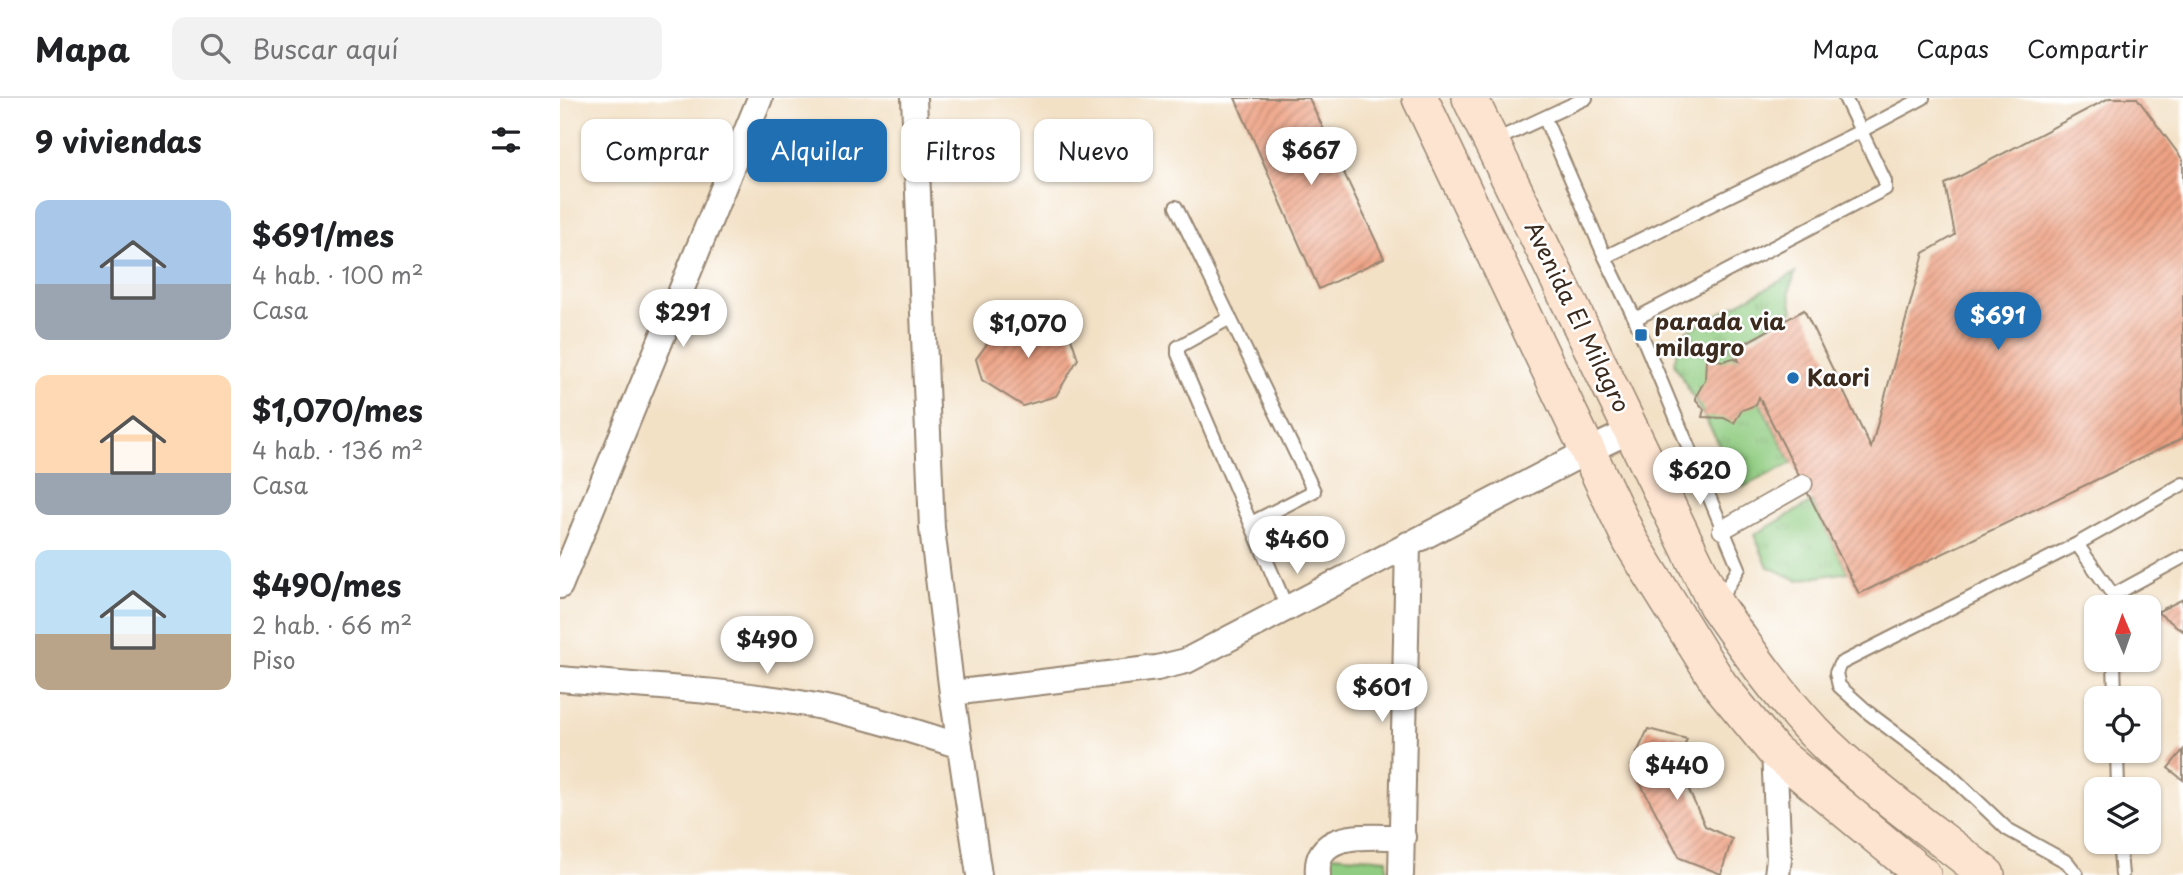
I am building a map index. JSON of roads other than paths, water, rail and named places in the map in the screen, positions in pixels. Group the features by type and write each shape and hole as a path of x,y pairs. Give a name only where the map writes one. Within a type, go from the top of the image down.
{"main road":[{"name":"Avenida El Milagro","path":"1420,98 1632,542 1720,685 1774,751 1923,875"},
{"name":"Avenida El Milagro","path":"1476,101 1491,142 1716,605 1766,677 1815,733 1866,778 1987,875"}],"street":[{"path":"560,586 760,98"},
{"path":"914,98 932,528 952,693 979,875"},
{"path":"952,693 1171,666 1186,661 1632,430"},
{"path":"1722,530 1803,484"},
{"path":"1401,875 1408,544"},
{"path":"560,679 799,703 879,720 960,746"},
{"path":"1774,751 1779,859 1777,875"},
{"path":"1318,875 1317,866 1323,849 1340,839 1403,837"}],"lane":[{"path":"1491,142 1586,98"},
{"path":"1634,319 1885,189 1885,181 1845,98"},
{"path":"1605,257 1923,98"},
{"path":"1545,119 1634,319 1739,568 1716,605"},
{"path":"1176,207 1314,491 1251,523"},
{"path":"1230,318 1178,347 1178,354 1287,608"},
{"path":"2077,875 2067,862 2007,829 1946,771 1870,714 1839,686 1836,673 1840,664 2077,544 2183,484"},
{"path":"2077,544 2109,595"},
{"path":"2123,595 2183,557"},
{"path":"2120,854 2122,875"}],"place":[{"name":"parada via milagro","path":"1641,335"},
{"name":"Kaori","path":"1793,378"}]}
